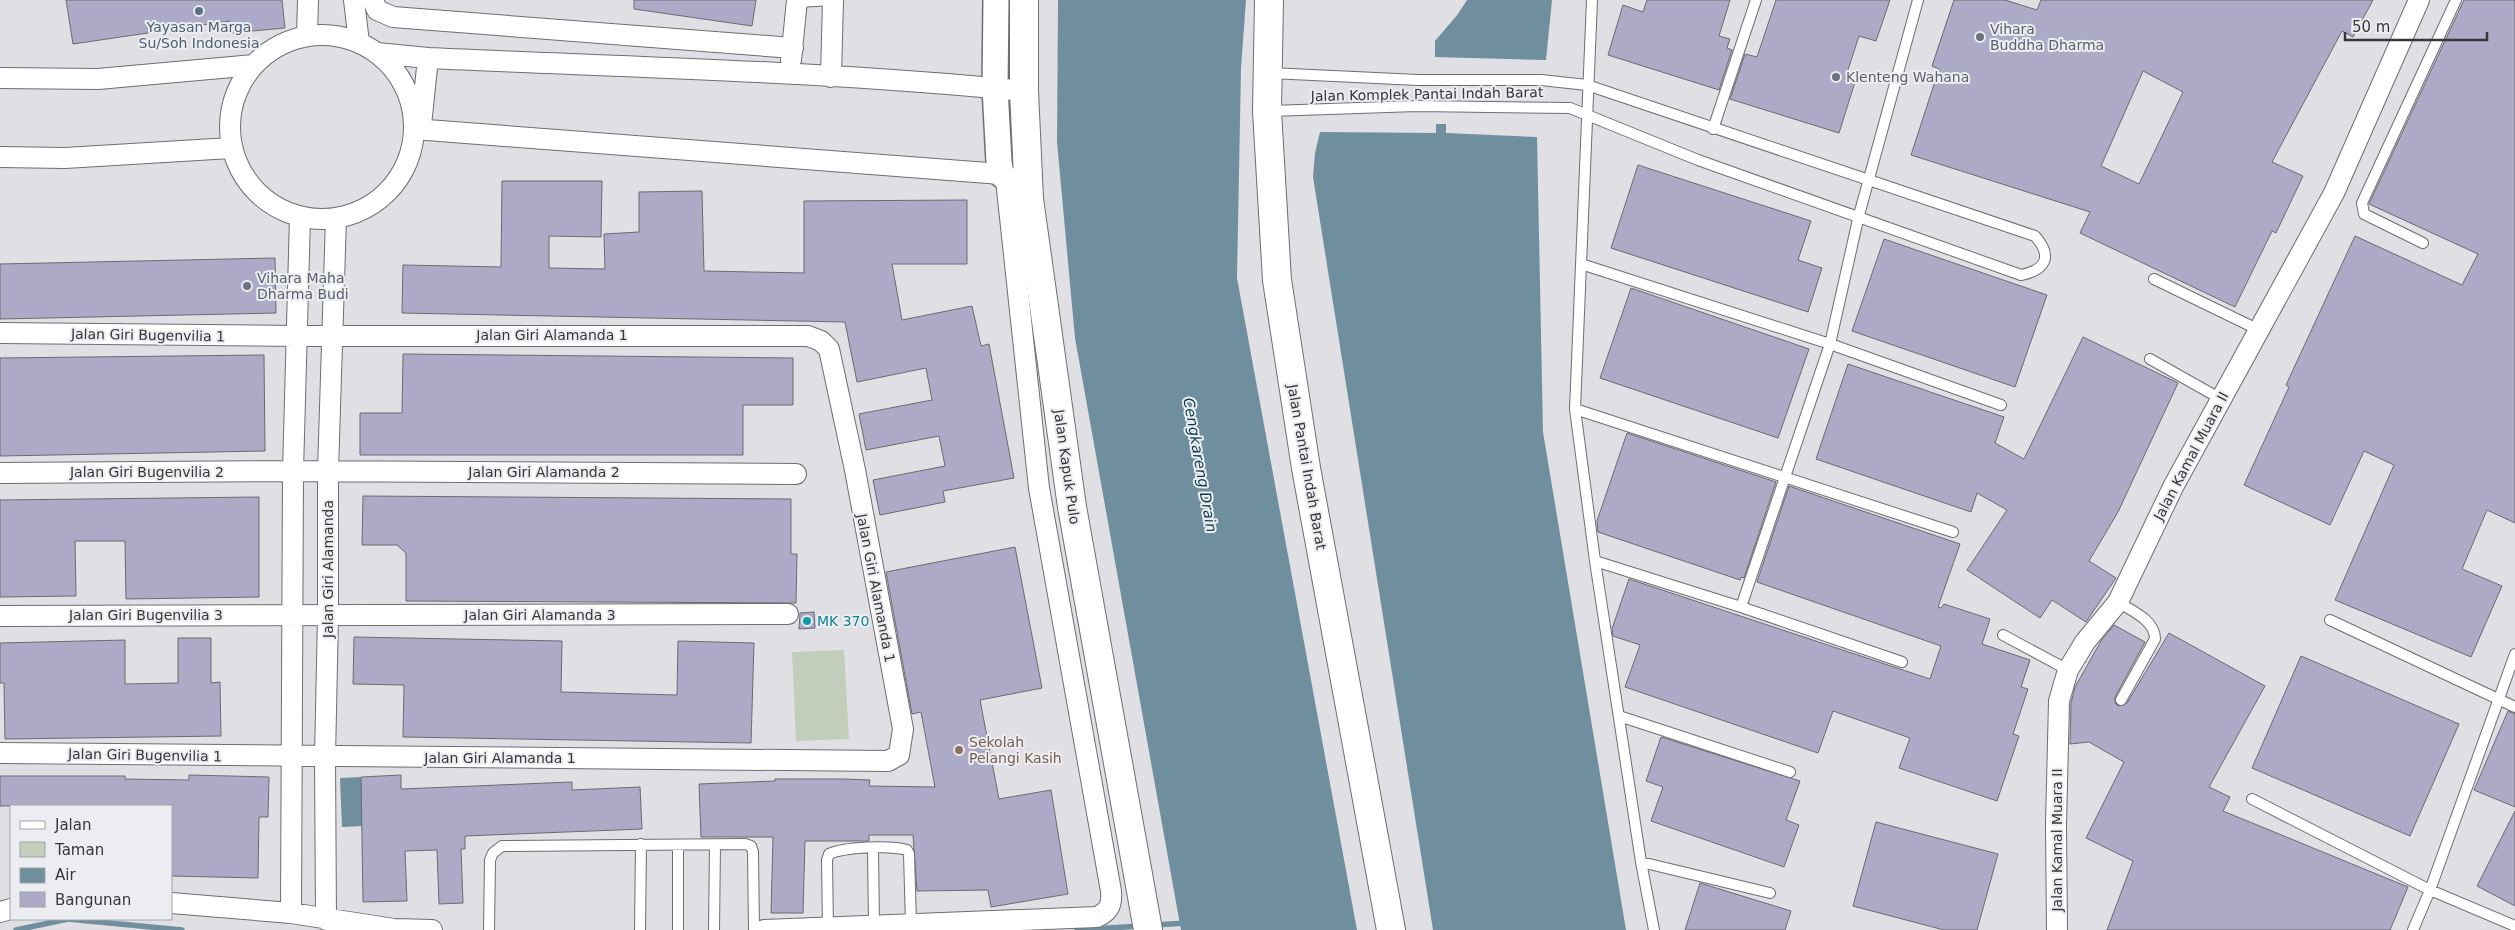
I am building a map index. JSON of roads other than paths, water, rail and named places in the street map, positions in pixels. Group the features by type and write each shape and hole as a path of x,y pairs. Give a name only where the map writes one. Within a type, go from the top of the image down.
{"main road":[{"name":"Jalan Kapuk Pulo","path":"1024,0 1024,91 1029,199 1072,507 1147,923"},
{"name":"Jalan Pantai Indah Barat","path":"1269,0 1267,112 1277,280 1308,478 1392,930"}],"street":[{"path":"307,36 308,0"},
{"path":"354,0 359,43"},
{"path":"373,0 377,10 393,17 793,48"},
{"path":"831,77 833,0"},
{"path":"764,930 1097,917 1105,914 1112,904 1039,488 995,88 996,0"},
{"name":"Jalan Kamal Muara II","path":"2058,930 2056,825 2059,701 2068,670 2085,642 2118,602 2173,487 2334,193 2419,0"},
{"path":"789,74 798,1"},
{"path":"418,129 410,100 398,74 377,53 359,43 334,36 307,36 278,46 254,65 240,83 232,104 229,126 231,148 240,172 256,192 276,208 300,217 336,218 367,208 392,188 408,161 418,129 428,58"},
{"path":"377,53 428,58 789,74 1024,91"},
{"path":"0,78 98,79 254,65"},
{"path":"418,129 1004,177 1029,199"},
{"path":"0,157 65,158 231,148"},
{"path":"291,913 290,757 293,471 300,217"},
{"name":"Jalan Giri Alamanda","path":"326,920 325,757 328,616 328,471 336,218"},
{"name":"Jalan Giri Bugenvilia 1","path":"0,334 297,336"},
{"name":"Jalan Giri Alamanda 1","path":"290,757 888,761 899,755 903,729 845,424 829,349 821,341 808,336 297,336"},
{"name":"Jalan Giri Alamanda 2","path":"293,471 796,474"},
{"name":"Jalan Giri Bugenvilia 2","path":"0,472 293,471"},
{"name":"Jalan Giri Alamanda 3","path":"292,615 788,614"},
{"name":"Jalan Giri Bugenvilia 3","path":"0,616 292,615"},
{"name":"Jalan Giri Bugenvilia 1","path":"0,753 290,757"},
{"path":"172,903 291,913 326,920 394,929 432,930"}],"lane":[{"path":"798,1 833,0"},
{"path":"1592,0 1587,85 1576,409 1595,561 1618,716 1641,862 1654,930"},
{"path":"1713,129 1756,0"},
{"path":"1741,607 1830,344 1859,215 1918,0"},
{"path":"2423,242 2364,214 2362,203 2456,0"},
{"name":"Jalan Komplek Pantai Indah Barat","path":"1267,73 1418,80 1541,80 1587,85 2035,236 2042,244 2045,254 2042,265 2036,272 2021,275 1859,215 1698,160 1570,108 1538,106 1341,107 1267,112"},
{"path":"1580,264 1830,344 2001,405"},
{"path":"2154,279 2259,330"},
{"path":"2150,359 2221,399"},
{"path":"1576,409 1953,532"},
{"path":"1595,561 1741,607 1902,662"},
{"path":"2118,602 2146,620 2155,633 2155,639 2121,700"},
{"path":"2330,620 2515,707"},
{"path":"2003,635 2068,670"},
{"path":"2413,930 2430,890 2515,654"},
{"path":"1618,716 1790,772"},
{"path":"2252,799 2430,890 2515,926"},
{"path":"640,930 641,844"},
{"path":"490,930 490,860 493,852 502,846 641,844 745,844 751,846 754,930"},
{"path":"678,845 678,930"},
{"path":"714,930 715,845"},
{"path":"828,928 827,860 830,854 836,851 873,848 907,850 909,854 911,924"},
{"path":"873,848 874,926"},
{"path":"1641,862 1770,893"}],"water":[{"name":"Cengkareng Drain","path":"1058,0 1246,0 1241,68 1237,278 1357,930 1181,930 1075,338 1057,142"},
{"path":"1467,0 1552,0 1546,60 1435,57 1435,41 1458,14"},
{"path":"1436,124 1446,124 1446,133 1537,137 1543,432 1626,930 1433,930 1313,177 1315,153 1320,132 1436,133"},
{"path":"361,777 363,826 342,827 340,778"}],"waterway":[{"path":"16,930 63,920"},
{"path":"78,920 182,930"},
{"path":"1155,925 1186,923"},
{"path":"1077,930 1141,926"}],"place":[{"name":"Yayasan Marga Su/Soh Indonesia","path":"199,11"},
{"name":"Vihara Buddha Dharma","path":"1980,37"},
{"name":"Klenteng Wahana","path":"1836,77"},
{"name":"Vihara Maha Dharma Budi","path":"247,286"},
{"name":"MK 370","path":"807,621"},
{"name":"Sekolah Pelangi Kasih","path":"959,750"}]}
